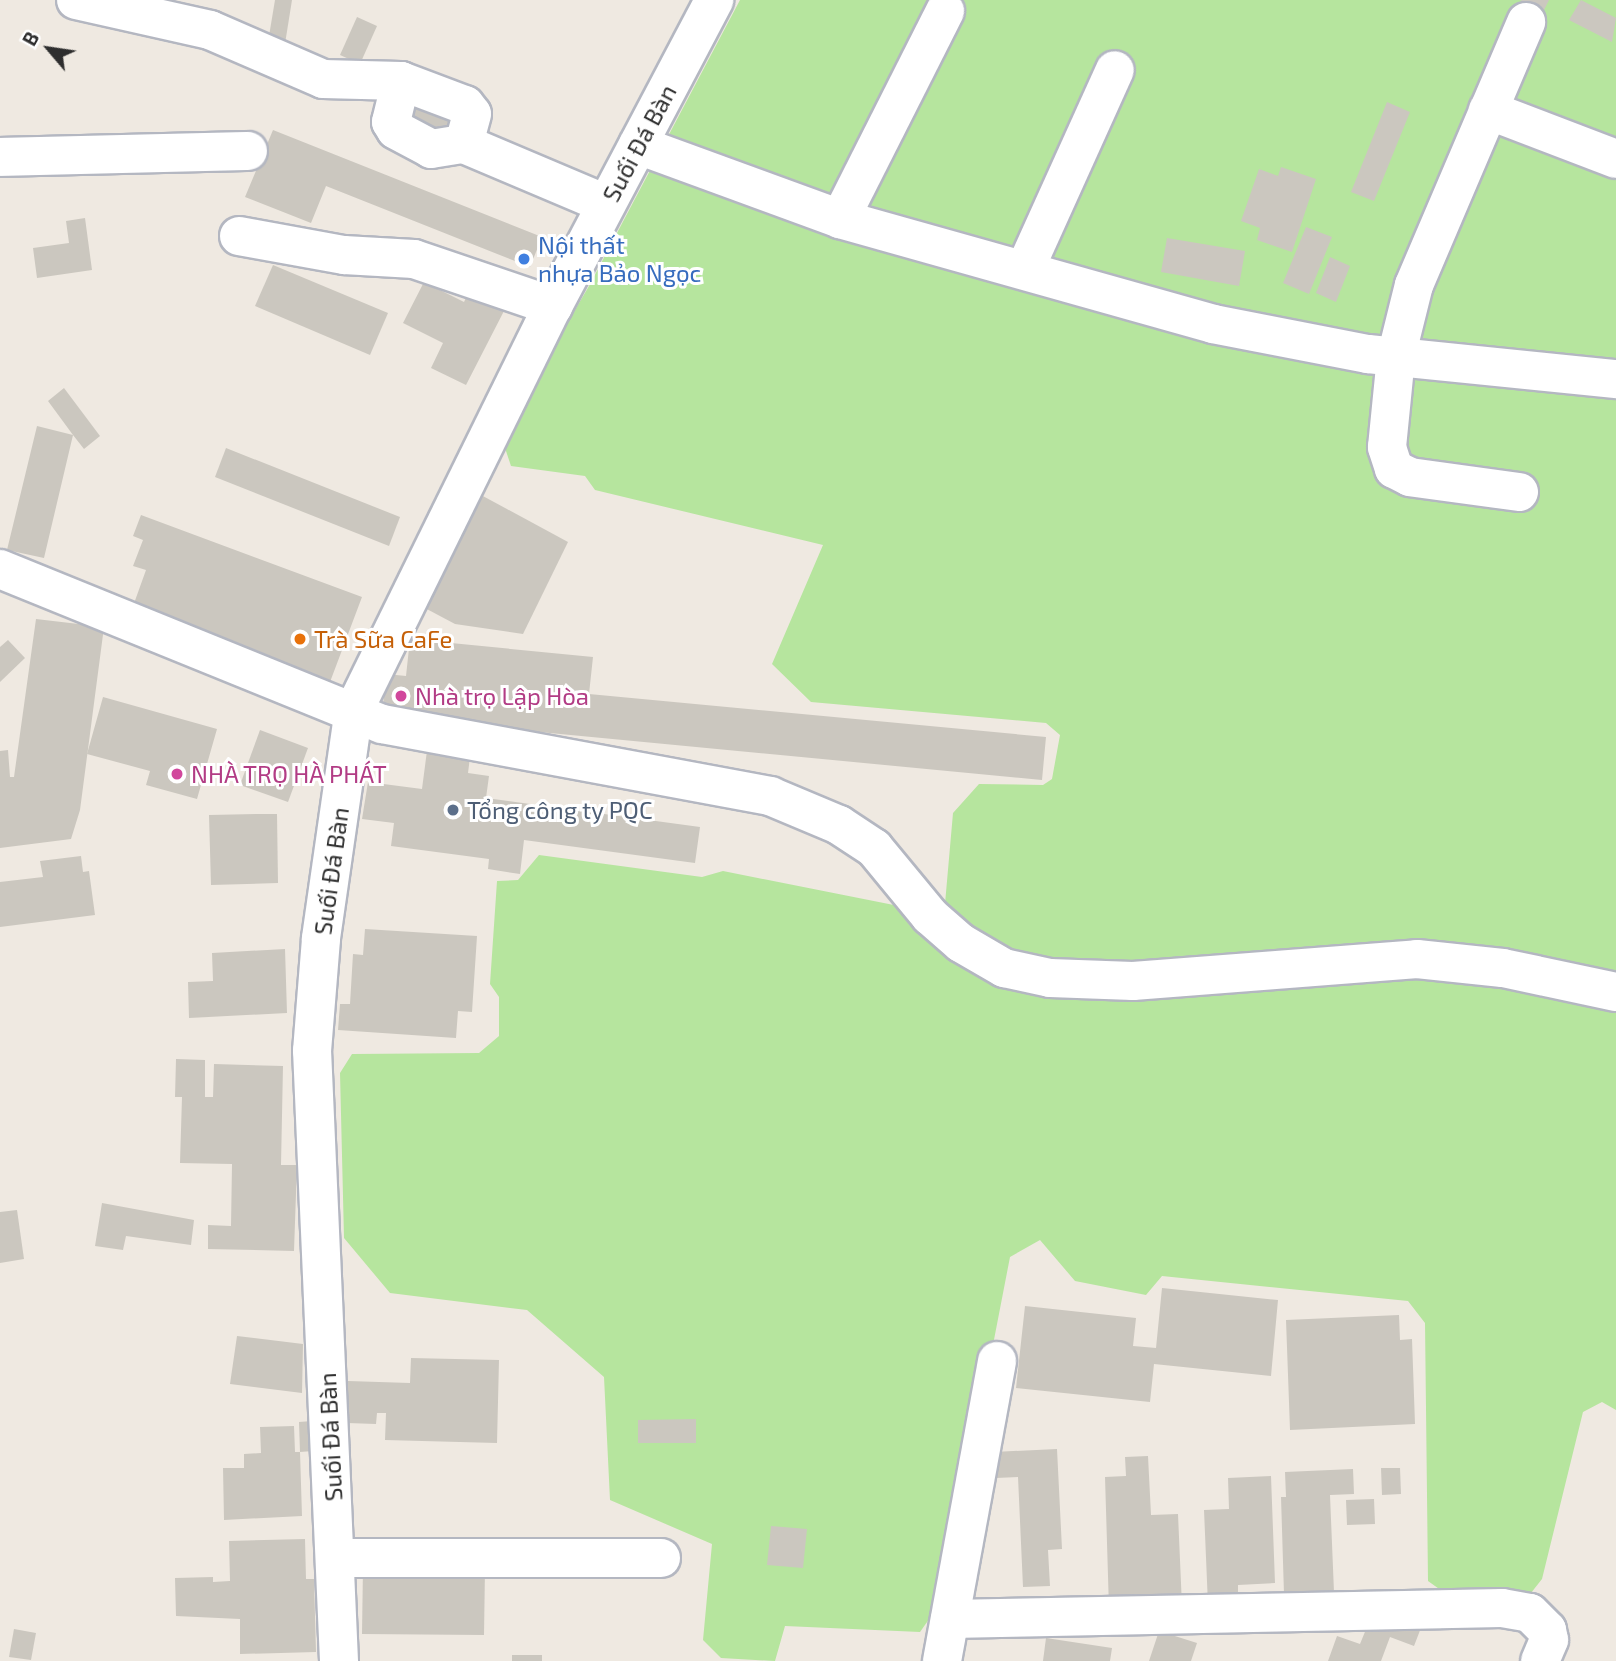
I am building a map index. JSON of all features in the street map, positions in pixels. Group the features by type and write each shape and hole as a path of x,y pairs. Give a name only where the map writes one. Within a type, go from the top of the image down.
{"street":[{"path":"76,0 210,30 323,79 401,81 465,106 472,114 464,144 606,204"},
{"name":"Suối Đá Bàn","path":"339,1661 312,1051 321,938 354,710 553,306 714,0"},
{"path":"840,219 945,11"},
{"path":"1520,492 1409,477 1394,469 1387,447 1396,357 1414,285 1526,22"},
{"path":"1025,270 1115,70"},
{"path":"1489,110 1616,159"},
{"path":"638,145 840,219 1213,324 1396,357 1616,379"},
{"path":"0,157 247,151"},
{"path":"239,236 344,255 414,259 553,306"},
{"path":"0,569 383,724 770,796 839,825 874,848 930,916 961,943 1004,968 1050,978 1133,981 1417,959 1503,968 1616,992"},
{"path":"942,1661 997,1361"},
{"path":"336,1558 661,1558"},
{"path":"950,1619 1502,1608 1530,1613 1547,1630 1549,1640 1540,1661"}],"green space":[{"path":"740,0 1616,0 1616,1410 1602,1402 1583,1412 1542,1579 1527,1598 1449,1596 1428,1581 1425,1323 1408,1301 1162,1276 1146,1295 1075,1281 1040,1240 1010,1257 944,1598 920,1632 785,1626 775,1661 721,1658 703,1640 712,1544 610,1500 604,1377 527,1310 390,1293 344,1238 340,1073 352,1054 479,1053 499,1036 499,997 490,984 497,881 518,880 539,855 702,877 723,871 944,915 953,813 979,784 1043,785 1052,779 1060,735 1046,723 811,702 772,664 823,545 595,490 585,476 511,466 501,436 589,286"}],"building":[{"path":"275,0 292,0 284,50 267,48"},
{"path":"1520,0 1549,0 1543,12"},
{"path":"1581,0 1616,18 1612,42 1569,20"},
{"path":"357,17 377,26 360,64 340,55"},
{"path":"404,101 457,116 451,138 398,123"},
{"path":"1387,102 1410,112 1374,201 1351,192"},
{"path":"273,130 542,237 530,267 326,186 311,223 245,197"},
{"path":"1281,167 1316,179 1292,252 1257,240 1260,228 1241,221 1259,169 1278,176"},
{"path":"85,218 92,270 37,278 33,248 69,243 66,221"},
{"path":"1306,227 1332,237 1309,294 1283,283"},
{"path":"1167,238 1245,251 1239,286 1161,272"},
{"path":"1330,257 1350,266 1336,302 1316,293"},
{"path":"273,265 388,313 370,355 255,306"},
{"path":"424,282 464,302 469,291 505,309 466,385 431,368 443,343 403,323"},
{"path":"64,388 100,436 84,449 48,401"},
{"path":"37,426 73,435 44,558 7,550"},
{"path":"226,448 400,517 389,546 215,477"},
{"path":"481,495 568,542 523,634 455,624 423,607"},
{"path":"141,515 362,597 330,682 132,609 146,570 133,566 143,540 133,536"},
{"path":"36,619 104,627 80,810 71,839 0,848 0,751 8,750 10,777 14,777"},
{"path":"410,639 593,657 589,694 1046,737 1042,780 382,717 386,674 406,676"},
{"path":"8,640 25,658 0,682 0,647"},
{"path":"103,697 217,729 197,799 146,785 150,771 87,754"},
{"path":"260,730 308,748 288,802 240,785"},
{"path":"428,743 471,749 468,773 489,776 486,798 700,827 695,863 524,840 520,874 488,869 489,859 391,846 394,823 362,819 368,782 422,789"},
{"path":"277,814 278,883 211,885 209,815"},
{"path":"81,856 83,872 89,871 95,915 0,927 0,882 43,877 40,861"},
{"path":"365,929 477,936 472,1012 458,1011 456,1038 338,1030 340,1004 350,1004 353,954 363,955"},
{"path":"285,949 287,1013 189,1018 188,982 213,981 212,953"},
{"path":"176,1059 205,1060 205,1097 213,1097 214,1064 283,1066 281,1165 297,1165 294,1251 208,1249 208,1225 231,1226 232,1164 180,1163 182,1097 175,1097"},
{"path":"102,1203 194,1220 191,1245 126,1236 123,1250 95,1246"},
{"path":"17,1210 24,1259 0,1263 0,1212"},
{"path":"1162,1288 1278,1300 1271,1376 1154,1364 1150,1402 1016,1388 1025,1306 1136,1318 1133,1346 1156,1348"},
{"path":"1399,1315 1400,1340 1412,1339 1415,1424 1290,1430 1286,1320"},
{"path":"237,1336 303,1344 302,1393 230,1384"},
{"path":"411,1358 499,1360 497,1443 385,1440 386,1413 377,1413 376,1424 347,1423 348,1381 410,1383"},
{"path":"696,1419 696,1443 638,1443 638,1420"},
{"path":"312,1421 313,1451 300,1452 299,1422"},
{"path":"294,1426 295,1452 300,1452 302,1516 224,1520 223,1468 244,1468 244,1454 261,1453 260,1427"},
{"path":"1057,1449 1062,1549 1048,1550 1050,1586 1023,1587 1018,1477 996,1478 994,1452"},
{"path":"1148,1456 1151,1515 1178,1514 1182,1606 1109,1609 1105,1477 1126,1476 1125,1457"},
{"path":"1381,1468 1400,1468 1401,1494 1382,1495"},
{"path":"1353,1469 1354,1494 1330,1495 1334,1592 1284,1594 1281,1497 1286,1497 1285,1472"},
{"path":"1271,1476 1275,1583 1238,1585 1238,1604 1208,1605 1204,1510 1229,1509 1228,1478"},
{"path":"1374,1499 1375,1524 1347,1525 1346,1500"},
{"path":"771,1526 807,1529 803,1568 767,1565"},
{"path":"305,1539 306,1579 314,1579 316,1652 240,1654 240,1619 176,1616 175,1578 213,1577 213,1582 230,1581 229,1541"},
{"path":"363,1567 485,1568 484,1635 362,1634"},
{"path":"1371,1617 1424,1620 1414,1646 1390,1637 1381,1661 1328,1661 1337,1636 1360,1644"},
{"path":"14,1629 36,1633 31,1660 9,1657"},
{"path":"1159,1631 1197,1643 1191,1661 1149,1661"},
{"path":"1046,1638 1112,1648 1110,1661 1043,1661"},
{"path":"512,1655 542,1655 542,1661 512,1661"}],"place":[{"name":"Nội thất nhựa Bảo Ngọc","path":"524,259"},
{"name":"Trà Sữa CaFe","path":"300,639"},
{"name":"Nhà trọ Lập Hòa","path":"401,696"},
{"name":"NHÀ TRỌ HÀ PHÁT","path":"177,774"},
{"name":"Tổng công ty PQC","path":"453,810"}]}
